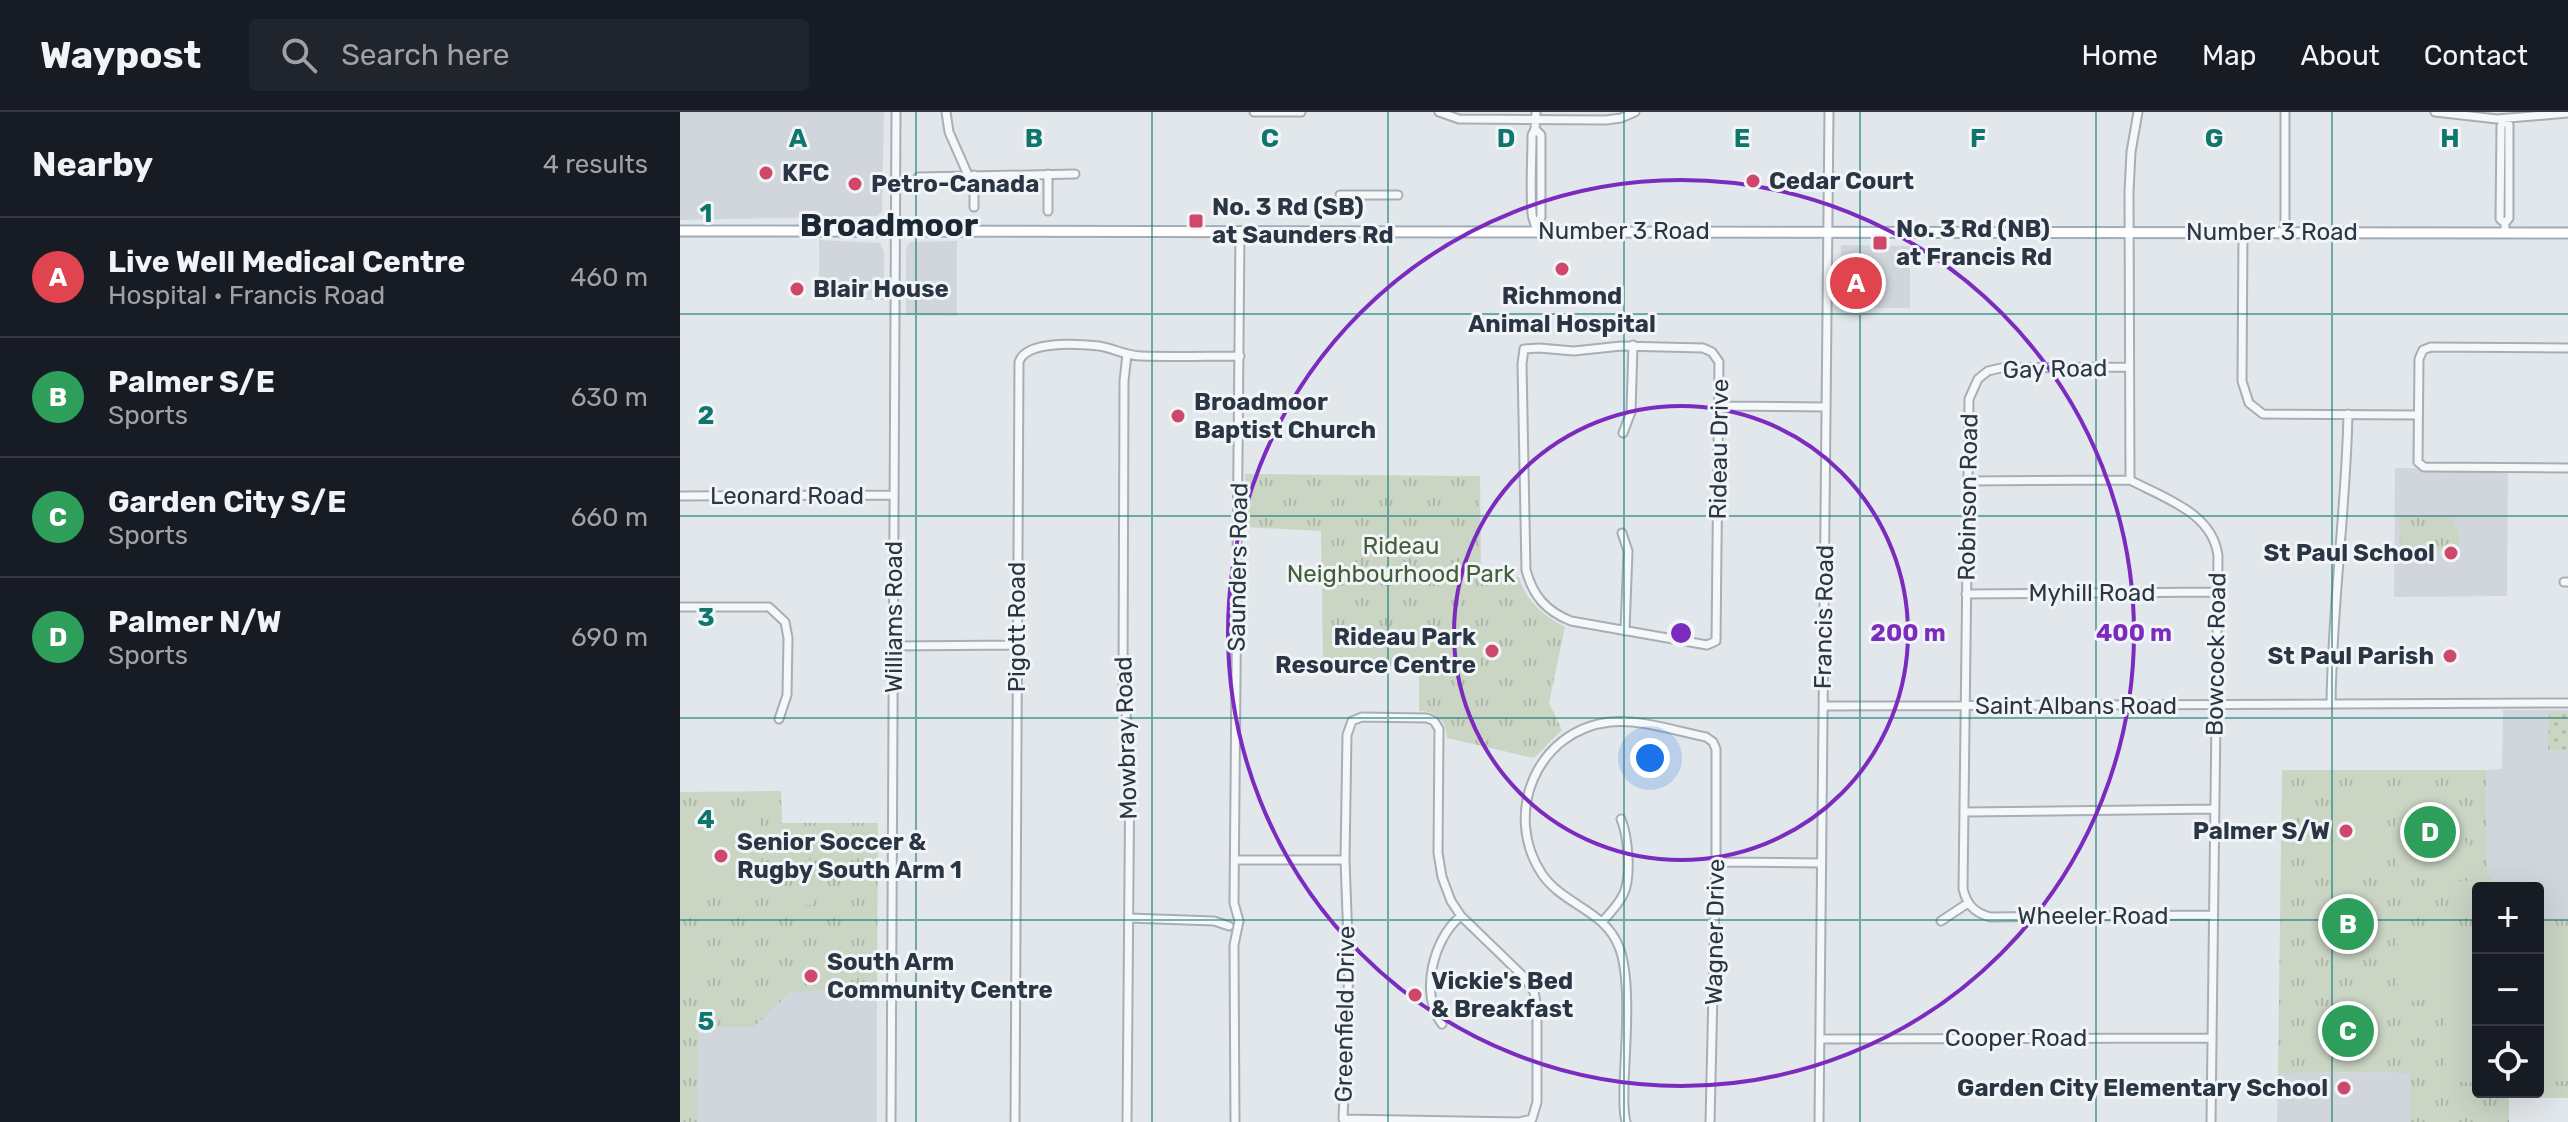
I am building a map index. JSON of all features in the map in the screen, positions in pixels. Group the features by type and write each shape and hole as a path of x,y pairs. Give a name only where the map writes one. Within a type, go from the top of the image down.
{"main road":[{"name":"Number 3 Road","path":"680,231 1240,231 1536,227 2285,233 2505,228 2568,233"}],"street":[{"name":"Williams Road","path":"891,1122 896,112"},
{"path":"946,112 949,132 971,175 974,207"},
{"path":"1254,112 1301,112"},
{"path":"1439,112 1459,119 1536,116 1606,120 1635,112"},
{"name":"Francis Road","path":"1819,1122 1829,112"},
{"path":"1967,481 2130,480 2130,168 2138,112"},
{"path":"2285,112 2285,233"},
{"path":"2435,112 2505,119 2568,113"},
{"path":"1536,116 1535,129 1541,135 1541,217 1536,227"},
{"path":"2505,119 2501,126 2500,219 2505,228"},
{"path":"1048,174 1048,211"},
{"path":"918,177 1075,174"},
{"path":"1340,195 1398,195"},
{"name":"Saunders Road","path":"1235,1122 1232,921 1240,231"},
{"path":"2243,232 2242,381 2249,403 2263,414 2418,415"},
{"path":"1623,433 1631,412 1633,345"},
{"name":"Rideau Drive","path":"1633,345 1703,348 1712,352 1719,362 1716,641 1707,645 1571,621 1559,616 1537,597 1530,585 1524,558 1524,349 1574,351 1633,345"},
{"name":"Pigott Road","path":"1015,1122 1021,356 1029,349 1044,346 1098,346 1127,354 1240,356"},
{"path":"2568,348 2431,347 2423,350 2419,359 2418,415 2420,465 2568,468"},
{"name":"Mowbray Road","path":"1127,354 1124,381 1123,685 1130,745 1127,1122"},
{"name":"Gay Road","path":"1983,374 2001,368 2128,367"},
{"name":"Robinson Road","path":"1968,903 1963,889 1969,399 1974,384 1983,374"},
{"path":"1720,406 1826,407"},
{"path":"2331,704 2348,414"},
{"name":"Bowcock Road","path":"2130,480 2196,516 2208,528 2217,546 2211,1122"},
{"name":"Leonard Road","path":"680,496 894,495"},
{"path":"1622,533 1628,551 1625,631"},
{"name":"Myhill Road","path":"1966,594 2217,592"},
{"path":"680,607 769,607 781,617 788,638 787,695 779,719"},
{"path":"894,646 1017,645"},
{"name":"Saint Albans Road","path":"1823,706 2568,703"},
{"name":"Greenfield Drive","path":"1362,717 1431,719 1437,725 1440,737 1440,865 1447,893 1461,916 1524,977 1534,992 1537,1008 1537,1102 1532,1119 1519,1122 1343,1119 1349,968 1345,860 1347,735 1352,721 1362,717"},
{"name":"Wagner Drive","path":"1603,921 1553,888 1531,853 1524,814 1534,773 1557,745 1578,732 1608,723 1656,727 1706,737 1713,742 1716,753 1710,1122"},
{"path":"1964,812 2215,809"},
{"path":"1621,819 1627,839 1626,888 1603,921 1619,946 1625,970 1625,1118"},
{"path":"1235,860 1345,860"},
{"path":"1716,862 1821,863"},
{"path":"1941,921 1968,903"},
{"name":"Wheeler Road","path":"1968,903 1990,917 2213,915"},
{"path":"1442,1024 1432,1003 1434,959 1441,939 1461,916"},
{"path":"1129,918 1232,921"},
{"name":"Cooper Road","path":"1820,1039 2211,1038"}],"shaded area":[{"path":"680,112 884,112 882,212 877,216 680,220"},
{"path":"819,240 880,243 884,252 884,300 819,300"},
{"path":"957,241 957,316 906,315 908,244"},
{"path":"1841,245 1910,246 1910,308 1840,308"},
{"name":"St Paul School","path":"2395,468 2508,470 2507,596 2394,597"},
{"path":"2503,710 2568,710 2568,920 2544,920 2544,882 2489,882 2486,770 2502,769"},
{"path":"877,991 877,1122 697,1122 697,1027 754,1027 791,992"},
{"name":"Garden City Elementary School","path":"2410,1072 2410,1122 2277,1122 2278,1073"}],"green space":[{"name":"Rideau Neighbourhood Park","path":"1245,474 1480,476 1481,576 1519,577 1536,607 1565,627 1549,703 1562,730 1534,758 1447,738 1445,726 1439,718 1419,711 1419,669 1323,666 1321,531 1245,527"},
{"path":"2399,517 2454,517 2454,530 2459,530 2459,550 2400,551"},
{"path":"2549,712 2568,712 2568,751 2548,750"},
{"path":"2282,770 2486,770 2487,876 2491,877 2491,882 2472,882 2472,1098 2509,1098 2509,1122 2410,1122 2410,1072 2278,1073"},
{"path":"781,791 782,823 878,823 877,991 791,992 754,1027 698,1027 697,1122 680,1122 680,792"},
{"name":"Palmer S/W","path":"2378,795 2379,865 2375,868 2305,869 2311,839 2323,818 2343,803"},
{"path":"2396,795 2427,799 2450,813 2464,836 2469,867 2400,868 2397,864"},
{"name":"Senior Soccer & Rugby South Arm 1","path":"680,820 761,820 762,892 680,892"},
{"path":"812,860 812,878 784,878 784,861"},
{"path":"2458,881 2491,882 2472,882 2472,896 2458,897"},
{"path":"2376,886 2380,890 2382,959 2351,955 2328,942 2313,919 2307,888"},
{"path":"785,887 812,887 812,905 785,905"},
{"path":"2544,920 2568,920 2568,1098 2544,1098"},
{"path":"2402,929 2471,929 2472,1083 2446,1081 2446,988 2420,1000 2398,1002 2398,932"},
{"path":"680,930 699,930 698,995 680,995"},
{"path":"2544,937 2568,937 2568,1081 2544,1081"},
{"path":"2381,993 2381,1063 2378,1066 2309,1067 2313,1036 2327,1013 2350,998"}],"place":[{"name":"KFC","path":"766,173"},
{"name":"Cedar Court","path":"1753,181"},
{"name":"Petro-Canada","path":"855,184"},
{"name":"No. 3 Rd (SB) at Saunders Rd","path":"1196,221"},
{"name":"No. 3 Rd (NB) at Francis Rd","path":"1880,243"},
{"name":"Richmond Animal Hospital","path":"1562,269"},
{"name":"Live Well Medical Centre","path":"1856,283"},
{"name":"Blair House","path":"797,289"},
{"name":"Broadmoor Baptist Church","path":"1178,416"},
{"name":"St Paul School","path":"2451,553"},
{"name":"Rideau Park Resource Centre","path":"1492,651"},
{"name":"St Paul Parish","path":"2450,656"},
{"name":"Palmer S/W","path":"2346,831"},
{"name":"Palmer N/W","path":"2430,832"},
{"name":"Senior Soccer & Rugby South Arm 1","path":"721,856"},
{"name":"Palmer S/E","path":"2348,924"},
{"name":"South Arm Community Centre","path":"811,976"},
{"name":"Vickie's Bed & Breakfast","path":"1415,995"},
{"name":"Garden City S/E","path":"2348,1031"},
{"name":"Garden City Elementary School","path":"2344,1088"}],"district":[{"name":"Broadmoor","path":"889,225"}]}
